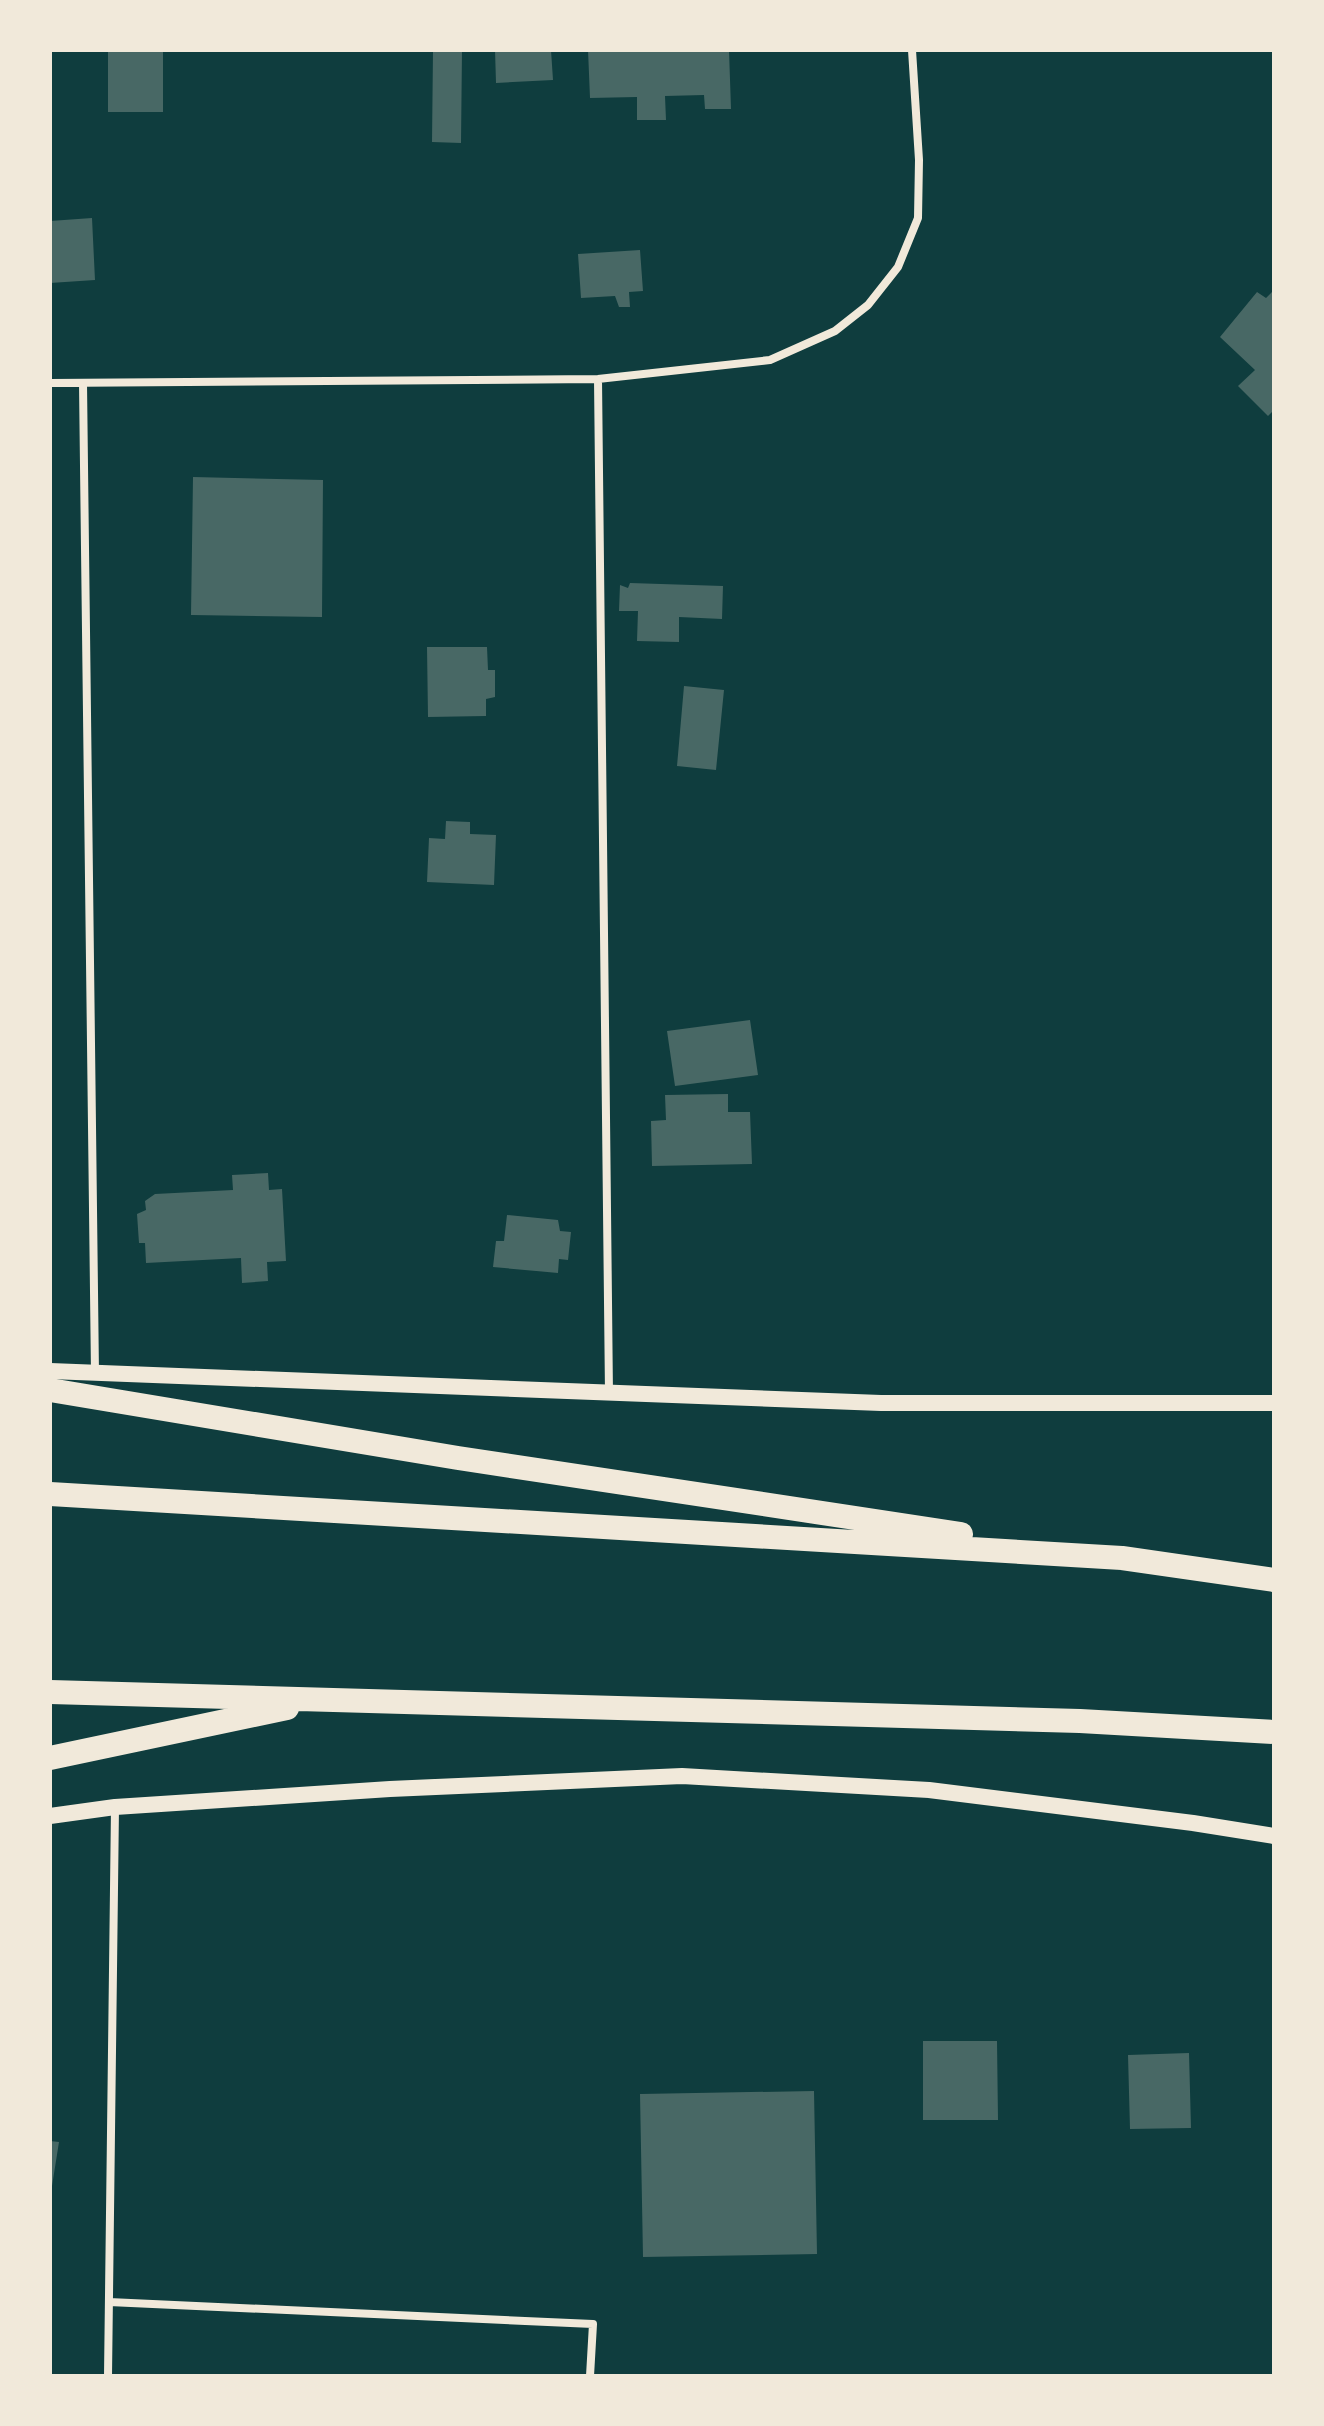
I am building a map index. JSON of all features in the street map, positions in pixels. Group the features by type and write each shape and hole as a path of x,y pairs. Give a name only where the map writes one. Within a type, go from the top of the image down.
{"highway":[{"path":"50,1390 458,1458 1274,1580"},
{"path":"50,1494 1122,1558"},
{"path":"50,1692 1064,1720 1274,1732"},
{"path":"50,1758 328,1700"}],"main road":[{"path":"50,1371 881,1403 1274,1403"},
{"path":"50,1816 115,1807 390,1789 682,1776 929,1790 1274,1836"}],"street":[{"path":"50,383 598,379 770,360 835,331 868,305 898,267 918,218 919,160 912,50"},
{"path":"598,379 609,1394"},
{"path":"83,383 95,1375"},
{"path":"108,2376 115,1807"},
{"path":"109,2302 593,2324 590,2376"}],"building":[{"path":"108,50 163,50 163,112 108,112"},
{"path":"433,50 462,50 461,143 432,142"},
{"path":"495,50 551,50 553,80 496,83"},
{"path":"588,50 729,50 731,109 705,109 704,95 665,96 666,120 637,120 637,97 590,98"},
{"path":"92,218 95,280 50,283 50,221"},
{"path":"640,250 643,291 629,292 630,307 619,307 615,296 581,298 578,254"},
{"path":"1274,290 1274,410 1268,416 1238,386 1255,370 1220,337 1257,292 1266,298"},
{"path":"193,477 323,480 322,617 191,615"},
{"path":"630,583 723,586 722,619 679,617 679,642 637,641 638,611 619,611 620,585 628,588"},
{"path":"427,647 487,647 488,670 495,670 495,697 486,699 486,716 428,717"},
{"path":"684,686 724,690 716,770 677,766"},
{"path":"446,821 470,822 470,834 496,835 494,885 427,882 429,838 445,839"},
{"path":"750,1020 758,1075 675,1086 667,1031"},
{"path":"728,1094 728,1112 750,1112 752,1164 652,1166 651,1121 666,1120 665,1095"},
{"path":"268,1173 269,1190 282,1189 286,1261 267,1262 268,1281 242,1283 241,1258 146,1263 145,1243 139,1243 137,1214 146,1210 145,1201 155,1194 233,1190 232,1175"},
{"path":"507,1215 558,1220 560,1231 571,1232 568,1260 559,1259 558,1273 493,1267 496,1241 504,1241"},
{"path":"923,2041 997,2041 998,2120 923,2120"},
{"path":"1189,2053 1191,2128 1130,2129 1128,2055"},
{"path":"814,2091 817,2254 643,2257 640,2094"},
{"path":"50,2141 59,2142 52,2186 50,2186"}]}
